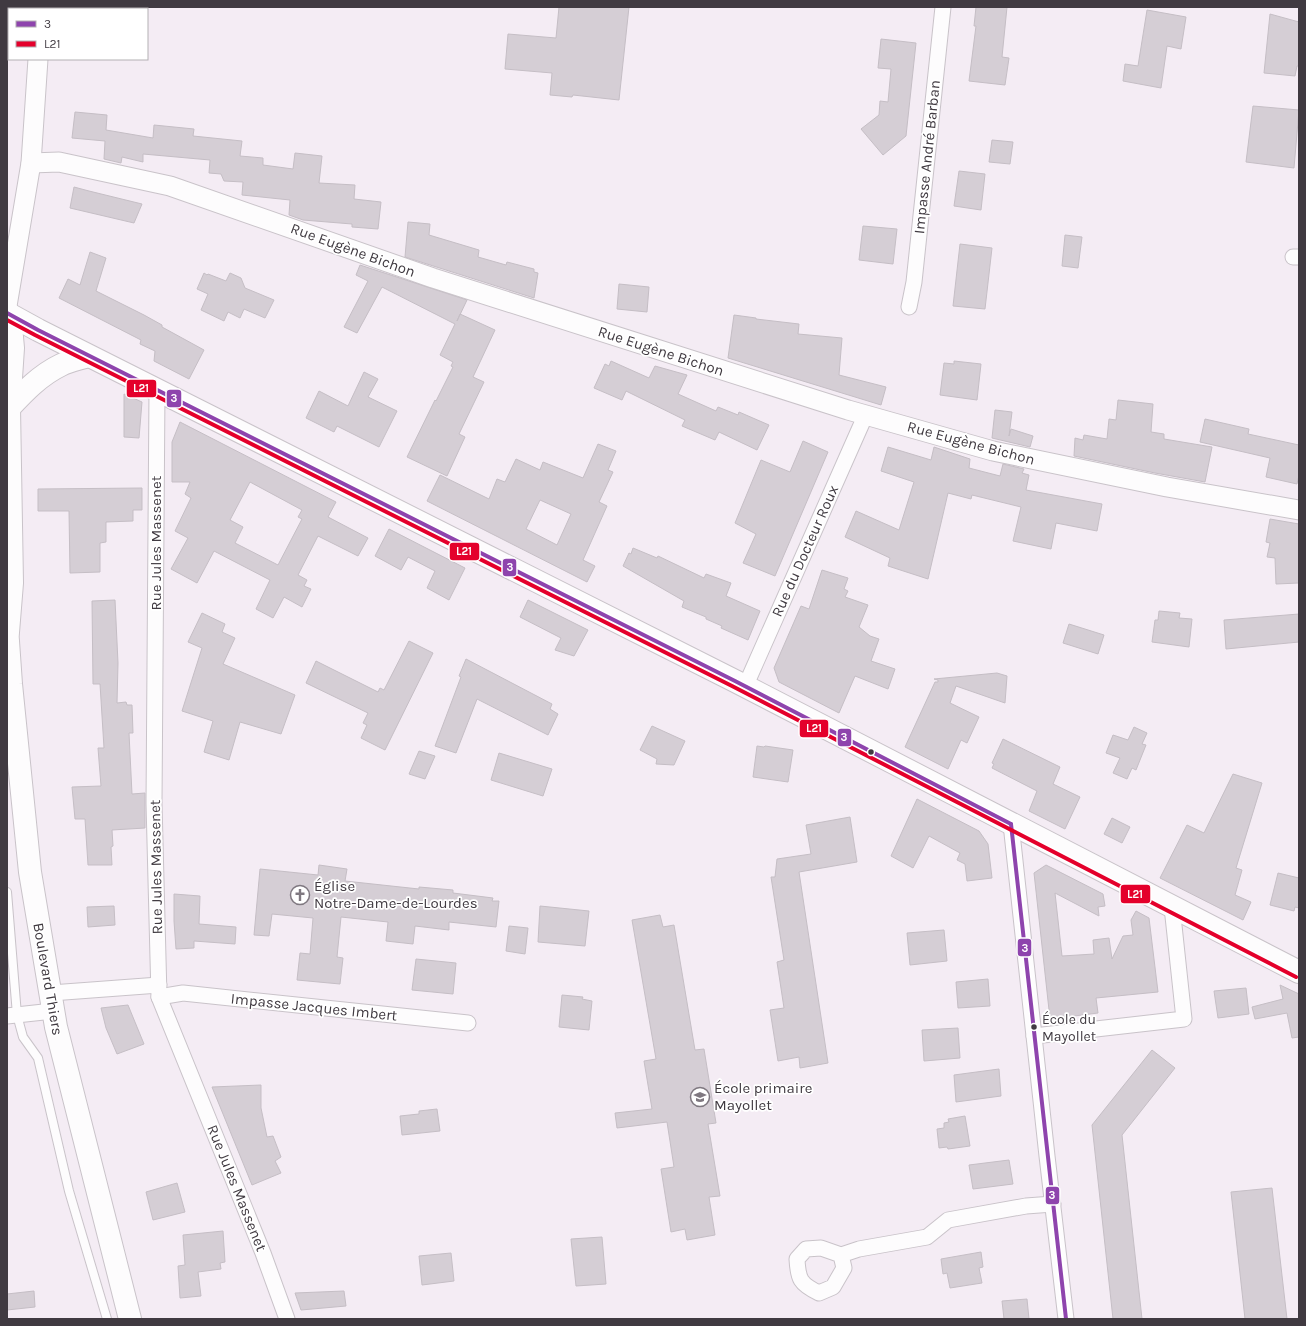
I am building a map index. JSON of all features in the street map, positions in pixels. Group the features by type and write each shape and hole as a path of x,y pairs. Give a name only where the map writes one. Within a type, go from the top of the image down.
{"main road":[{"path":"8,315 745,687 1299,972"},
{"name":"Boulevard Thiers","path":"8,315 13,348 9,408 12,583 7,630 8,659 30,872 56,1028 130,1319"},
{"path":"9,408 24,392 42,377 61,366 88,356"}],"street":[{"name":"Impasse André Barban","path":"909,307 914,282 944,7"},
{"path":"8,315 8,306 31,163 38,60"},
{"name":"Rue Eugène Bichon","path":"31,163 59,162 170,186 433,278 866,414 993,451 1167,487 1299,510"},
{"name":"Rue Jules Massenet","path":"157,390 154,802 159,991 263,1253 287,1319"},
{"name":"Rue du Docteur Roux","path":"745,687 866,414"},
{"path":"1011,824 1066,1319"},
{"path":"1034,1036 1184,1019 1172,907"},
{"name":"Impasse Jacques Imbert","path":"12,1016 52,1002 159,991 468,1023"},
{"path":"841,1255 859,1249 927,1237 948,1220 1026,1206 1053,1204"}],"lane":[{"path":"7,892 12,1016 22,1037 38,1058 69,1191 107,1319"}],"building":[{"path":"559,7 629,7 619,100 573,95 572,97 550,95 552,73 505,69 508,34 556,38"},
{"path":"976,7 1007,7 1002,57 1009,58 1005,85 969,81 976,26 974,26"},
{"path":"1147,10 1186,17 1181,49 1167,46 1161,88 1123,81 1125,64 1138,66"},
{"path":"1270,14 1299,22 1299,66 1297,66 1295,76 1264,73"},
{"path":"881,39 916,43 906,136 883,155 861,129 879,115 880,101 888,102 891,69 878,68"},
{"path":"1253,106 1299,110 1294,168 1246,162"},
{"path":"75,112 107,115 106,130 153,138 154,125 194,129 193,136 242,141 240,156 263,158 263,165 293,169 295,153 322,156 319,183 355,185 354,199 381,202 378,229 352,227 352,224 303,220 289,215 290,200 242,195 243,182 224,181 221,174 209,173 210,160 143,154 143,162 122,157 121,163 104,159 105,141 72,138"},
{"path":"992,140 1013,142 1010,164 989,162"},
{"path":"959,171 985,174 981,210 954,206"},
{"path":"74,187 142,204 134,223 70,208"},
{"path":"408,222 430,224 429,235 479,250 478,257 506,265 507,262 534,269 534,272 538,273 534,298 405,257"},
{"path":"863,226 897,229 893,264 859,260"},
{"path":"1065,235 1082,237 1078,268 1062,266"},
{"path":"960,244 992,248 985,309 953,306"},
{"path":"90,252 106,258 96,291 144,315 162,325 162,327 204,350 189,379 154,361 155,351 140,344 141,340 59,298 68,279 80,285"},
{"path":"360,265 467,300 460,314 495,330 473,377 484,382 459,434 465,437 447,476 407,457 453,367 451,366 453,362 440,355 455,324 382,287 357,333 344,327 368,281 356,275"},
{"path":"204,273 226,281 230,273 241,278 245,288 274,300 265,318 244,309 240,318 228,312 224,321 201,310 208,294 197,289"},
{"path":"619,284 649,287 647,312 617,309"},
{"path":"734,315 799,324 798,334 842,338 839,375 886,387 881,405 728,358"},
{"path":"611,361 649,378 655,366 687,375 678,394 716,411 718,407 738,415 739,412 769,425 757,450 719,432 715,440 682,426 685,420 626,391 622,400 594,388 605,364 609,366"},
{"path":"954,361 981,364 977,400 940,395 944,363 954,364"},
{"path":"364,372 378,379 368,397 397,411 379,447 337,426 334,432 306,418 319,391 348,406"},
{"path":"124,394 142,402 139,438 124,437"},
{"path":"1118,400 1153,404 1151,432 1164,434 1164,439 1212,447 1205,482 1074,456 1075,438 1083,440 1084,435 1107,439 1109,419 1116,420"},
{"path":"995,410 1012,412 1009,436 1011,429 1033,436 1030,447 992,438"},
{"path":"1205,419 1249,429 1248,434 1299,445 1299,475 1297,484 1266,477 1270,458 1200,442"},
{"path":"180,422 336,502 328,517 368,538 358,556 318,536 298,575 307,580 304,586 311,589 302,607 284,597 273,618 256,609 270,580 214,551 197,583 171,569 188,538 175,531 191,498 185,494 190,482 172,482 172,442","holes":["250,482 302,510 298,517 302,519 278,565 235,543 243,527 230,520"]},
{"path":"803,441 828,452 775,576 743,563 756,534 735,523 761,460 790,472"},
{"path":"598,444 616,451 608,470 613,472 599,502 607,506 583,560 595,566 587,582 427,501 440,475 489,499 497,479 505,482 516,459 540,470 543,462 583,478","holes":["540,500 571,514 557,545 526,529"]},
{"path":"888,447 931,460 934,447 970,459 969,468 1000,476 1003,464 1024,469 1022,473 1029,475 1026,490 1102,504 1097,531 1056,523 1051,549 1013,541 1021,507 972,495 971,499 948,493 928,579 888,566 890,558 845,537 856,511 899,530 914,482 881,471"},
{"path":"142,488 142,510 133,510 133,521 106,522 106,542 100,543 100,572 70,573 69,511 38,511 38,489"},
{"path":"1270,519 1299,524 1299,583 1276,584 1275,558 1267,557 1270,543 1266,542"},
{"path":"389,529 465,568 449,600 427,588 435,571 408,557 401,570 375,556"},
{"path":"633,548 657,558 658,556 704,578 706,574 731,583 726,596 760,611 748,640 721,628 722,626 706,619 706,617 682,607 684,601 623,566"},
{"path":"822,570 848,578 844,589 848,591 845,597 868,605 859,627 870,636 879,639 871,661 895,669 888,689 855,676 839,713 779,682 774,668 801,606 809,609"},
{"path":"115,600 118,663 117,703 126,702 127,705 132,705 133,733 129,733 132,794 145,793 145,828 112,830 112,865 88,865 85,819 75,819 72,787 101,786 98,748 104,748 100,684 93,684 92,601"},
{"path":"528,600 588,630 574,656 555,650 561,638 520,617"},
{"path":"1159,611 1180,613 1179,618 1192,619 1189,647 1152,642 1155,620 1158,620"},
{"path":"202,613 225,624 222,632 235,638 223,664 295,695 281,734 240,722 229,760 204,752 213,721 182,711 202,648 188,642"},
{"path":"1299,614 1299,642 1226,649 1224,620"},
{"path":"1069,624 1104,635 1098,654 1063,643"},
{"path":"409,641 433,653 385,750 361,738 367,725 363,723 368,713 306,683 316,661 378,692 380,688 384,690"},
{"path":"466,659 552,704 550,709 558,714 548,735 477,699 456,753 435,746 461,677 459,676"},
{"path":"997,673 1007,676 1005,703 956,686 950,703 979,717 967,743 961,740 948,769 905,747 935,682 938,682 938,680 934,679"},
{"path":"652,726 685,741 674,765 656,764 657,759 640,750"},
{"path":"1134,727 1147,733 1142,744 1146,745 1136,770 1132,768 1127,779 1113,773 1120,758 1106,753 1113,735 1128,740"},
{"path":"1003,739 1060,767 1053,784 1080,797 1065,829 1029,811 1037,791 992,768 994,764 992,763"},
{"path":"757,746 793,750 788,782 753,777"},
{"path":"419,751 435,756 425,779 409,774"},
{"path":"499,753 552,769 543,796 491,780"},
{"path":"1233,774 1262,783 1236,868 1242,870 1235,895 1251,902 1243,920 1160,878 1187,825 1204,833"},
{"path":"917,799 979,831 988,844 992,878 967,881 965,864 957,860 960,853 929,836 913,868 891,856"},
{"path":"850,817 857,862 799,872 828,1063 800,1068 799,1057 778,1061 770,1010 784,1008 777,962 784,960 771,877 775,877 777,859 811,854 806,825"},
{"path":"1112,818 1130,827 1122,843 1104,834"},
{"path":"319,865 347,869 345,881 419,889 419,887 453,890 453,893 493,898 492,901 499,901 496,927 449,922 449,930 415,926 413,944 386,941 388,922 341,917 337,957 343,958 340,984 297,980 300,953 310,954 313,918 272,914 269,936 254,935 260,869 318,875"},
{"path":"1046,865 1103,894 1105,906 1098,907 1099,916 1055,893 1062,956 1094,954 1093,940 1109,938 1112,959 1123,936 1133,935 1131,920 1136,911 1149,918 1158,992 1096,998 1098,1013 1050,1019 1034,873"},
{"path":"1278,873 1299,878 1299,908 1295,907 1294,911 1270,905"},
{"path":"174,894 200,896 199,924 236,927 235,944 194,941 194,948 176,949"},
{"path":"114,906 115,925 88,927 87,907"},
{"path":"540,906 589,911 585,946 538,942"},
{"path":"660,915 663,927 674,925 695,1050 704,1049 716,1123 708,1124 720,1196 709,1197 715,1235 687,1240 685,1229 671,1232 661,1169 674,1167 667,1122 617,1128 615,1113 652,1109 644,1061 656,1059 632,920"},
{"path":"509,926 528,928 525,954 506,951"},
{"path":"944,930 947,961 910,965 907,933"},
{"path":"416,959 456,963 453,994 412,990"},
{"path":"988,979 990,1006 958,1008 956,982"},
{"path":"1280,985 1299,994 1299,1037 1292,1038 1287,1013 1255,1019 1252,1007 1283,999"},
{"path":"1246,988 1249,1014 1218,1018 1214,991"},
{"path":"562,995 583,997 582,999 592,1001 589,1030 559,1027"},
{"path":"128,1005 144,1044 117,1054 106,1028 101,1008"},
{"path":"958,1028 960,1058 924,1061 922,1030"},
{"path":"1152,1050 1175,1068 1122,1135 1142,1319 1113,1319 1092,1125"},
{"path":"999,1069 1001,1096 956,1102 954,1075"},
{"path":"261,1085 261,1108 267,1137 273,1136 281,1157 275,1161 281,1173 252,1185 212,1087"},
{"path":"437,1109 440,1131 402,1135 400,1116 419,1114 419,1111"},
{"path":"965,1116 970,1146 948,1149 947,1147 939,1148 937,1129 944,1128 944,1123 949,1122 948,1119"},
{"path":"1009,1160 1013,1184 973,1189 969,1165"},
{"path":"177,1183 185,1212 153,1220 146,1192"},
{"path":"1272,1188 1287,1319 1245,1319 1231,1192"},
{"path":"223,1231 225,1262 220,1263 221,1269 198,1272 201,1296 180,1298 178,1266 185,1265 183,1235"},
{"path":"602,1237 606,1284 576,1286 571,1239"},
{"path":"981,1252 983,1267 979,1268 982,1283 950,1288 947,1273 943,1274 941,1259"},
{"path":"451,1253 454,1281 422,1285 419,1256"},
{"path":"34,1291 35,1307 7,1310 7,1294"},
{"path":"344,1291 346,1306 301,1310 295,1293"},
{"path":"1027,1299 1029,1319 1004,1319 1002,1301"}],"transit line":[{"name":"3","path":"7,313 735,681 1011,824"},
{"name":"L21","path":"7,320 732,686 1296,977"},
{"name":"3","path":"1011,824 1066,1319"}],"place":[{"name":"Église Notre-Dame-de-Lourdes","path":"300,895"},
{"name":"École du Mayollet","path":"1034,1027"},
{"name":"École primaire Mayollet","path":"700,1097"}]}
